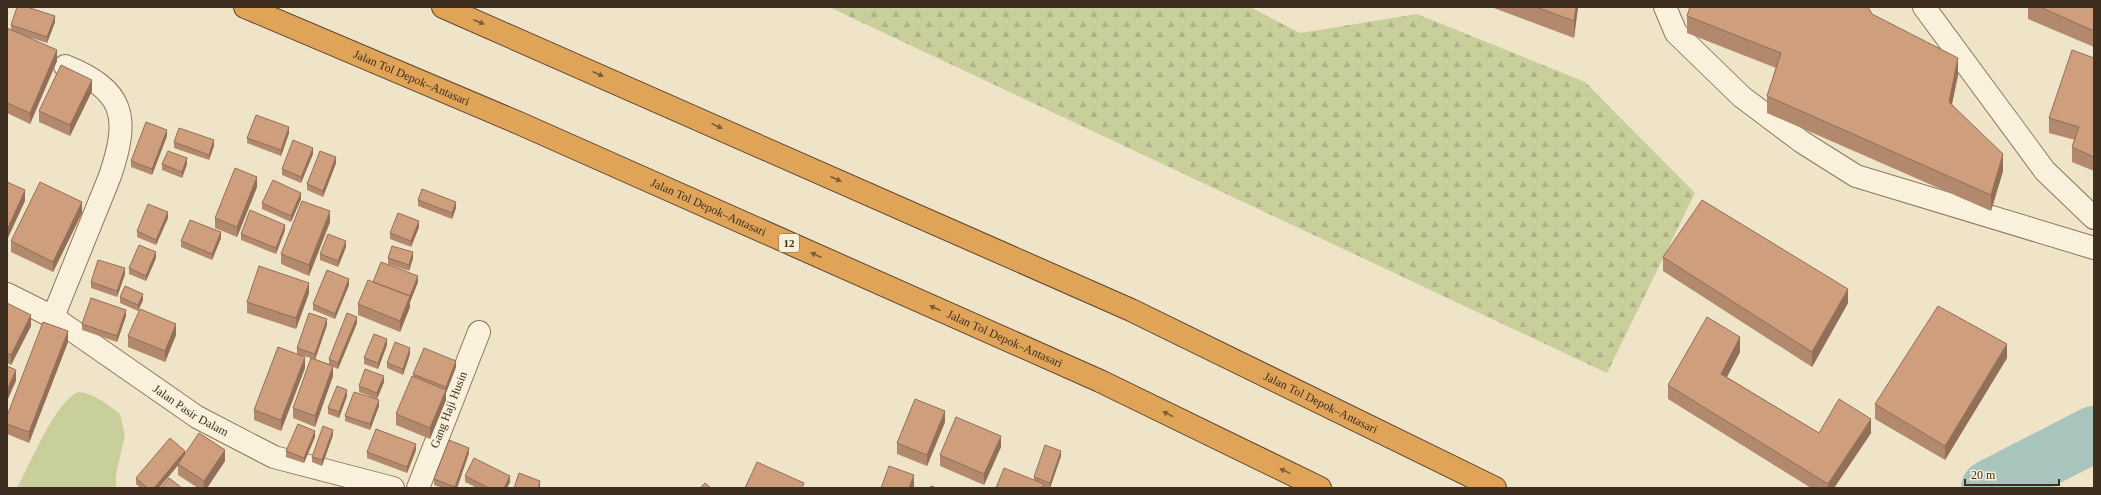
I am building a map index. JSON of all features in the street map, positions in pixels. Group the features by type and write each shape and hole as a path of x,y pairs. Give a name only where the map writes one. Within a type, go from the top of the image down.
{"highway":[{"name":"Jalan Tol Depok–Antasari","path":"245,7 521,124 1100,381 1320,488"},
{"name":"Jalan Tol Depok–Antasari","path":"443,7 1131,310 1495,488"}],"street":[{"path":"1665,7 1676,33 1742,97 1802,142 1856,176 2094,248"},
{"path":"1924,7 2045,171 2094,218"},
{"path":"53,317 110,176 118,154 121,134 119,109 104,87 88,75 65,66"},
{"name":"Jalan Pasir Dalam","path":"7,294 53,317 197,417 274,457 393,488"},
{"name":"Gang Haji Husin","path":"418,488 479,332"}],"green space":[{"path":"829,7 1250,7 1300,33 1417,14 1585,82 1695,193 1607,373"},
{"path":"78,392 95,397 106,403 120,414 125,435 116,475 116,488 17,488 44,435 60,408 69,398"}],"building":[{"path":"17,7 27,7 55,16 47,37 11,25"},
{"path":"1536,7 1576,7 1574,21"},
{"path":"1690,7 1868,7 1872,14 1958,58 1949,102 2003,154 1991,195 1767,96 1781,53 1687,16"},
{"path":"2040,7 2094,7 2094,31"},
{"path":"7,28 57,50 30,113 7,103"},
{"path":"2072,50 2094,58 2094,157 2072,147 2079,127 2049,118"},
{"path":"61,65 92,80 70,125 39,111"},
{"path":"256,115 289,127 281,150 247,138"},
{"path":"146,122 167,130 152,169 131,161"},
{"path":"179,128 214,140 209,155 174,142"},
{"path":"293,140 313,148 301,177 282,169"},
{"path":"168,151 187,158 182,172 162,164"},
{"path":"320,151 336,157 323,191 307,184"},
{"path":"235,168 257,177 237,227 215,218"},
{"path":"273,180 301,193 291,216 262,203"},
{"path":"7,182 25,190 7,230"},
{"path":"40,182 82,202 53,262 11,241"},
{"path":"422,189 456,202 452,213 418,200"},
{"path":"1702,200 1848,289 1812,352 1663,257"},
{"path":"302,201 330,211 309,265 281,254"},
{"path":"148,204 168,212 156,240 137,231"},
{"path":"250,210 285,225 276,248 241,234"},
{"path":"398,213 419,221 411,241 390,233"},
{"path":"190,220 221,232 212,254 181,241"},
{"path":"328,234 346,241 338,261 320,254"},
{"path":"139,245 156,252 146,276 129,268"},
{"path":"392,246 413,252 409,265 388,258"},
{"path":"98,260 125,268 117,291 91,282"},
{"path":"381,262 418,276 410,296 373,282"},
{"path":"259,266 309,283 296,318 247,302"},
{"path":"327,270 349,279 335,314 313,304"},
{"path":"368,280 410,296 400,321 358,304"},
{"path":"125,286 143,294 138,305 120,297"},
{"path":"91,298 126,310 117,336 82,324"},
{"path":"7,303 31,315 11,355 7,353"},
{"path":"1938,306 2007,344 1945,446 1875,404"},
{"path":"140,309 176,324 165,351 128,336"},
{"path":"309,313 327,319 315,354 297,348"},
{"path":"347,313 357,317 338,363 329,359"},
{"path":"1707,317 1740,337 1721,374 1819,433 1839,399 1871,419 1828,484 1668,385"},
{"path":"43,322 68,331 29,432 7,424 7,416"},
{"path":"374,334 387,339 378,363 364,358"},
{"path":"395,342 410,348 403,369 387,363"},
{"path":"278,347 305,357 281,420 254,410"},
{"path":"424,348 456,361 446,387 413,374"},
{"path":"311,358 333,366 315,416 293,408"},
{"path":"7,366 16,370 7,390"},
{"path":"365,369 384,376 377,393 359,386"},
{"path":"412,376 446,390 430,428 396,414"},
{"path":"337,386 347,390 339,412 328,408"},
{"path":"354,392 379,400 370,424 345,416"},
{"path":"915,399 945,411 927,455 897,443"},
{"path":"956,417 1001,436 984,474 940,455"},
{"path":"298,424 315,431 304,458 286,451"},
{"path":"323,426 333,430 322,460 312,457"},
{"path":"376,429 416,444 407,467 367,452"},
{"path":"199,433 225,450 204,481 178,464"},
{"path":"170,438 185,451 154,488 147,488 136,478"},
{"path":"449,440 469,448 455,487 434,479"},
{"path":"1045,445 1061,451 1050,483 1034,477"},
{"path":"474,458 510,476 504,488 489,488 465,476"},
{"path":"757,462 804,483 802,488 745,488"},
{"path":"889,466 914,475 909,488 881,488"},
{"path":"1004,468 1044,484 1042,488 996,488"},
{"path":"519,473 540,481 538,488 514,488"},
{"path":"169,478 182,488 161,488"},
{"path":"705,483 711,488 700,488"}],"waterway":[{"path":"1989,488 2094,434"}]}
